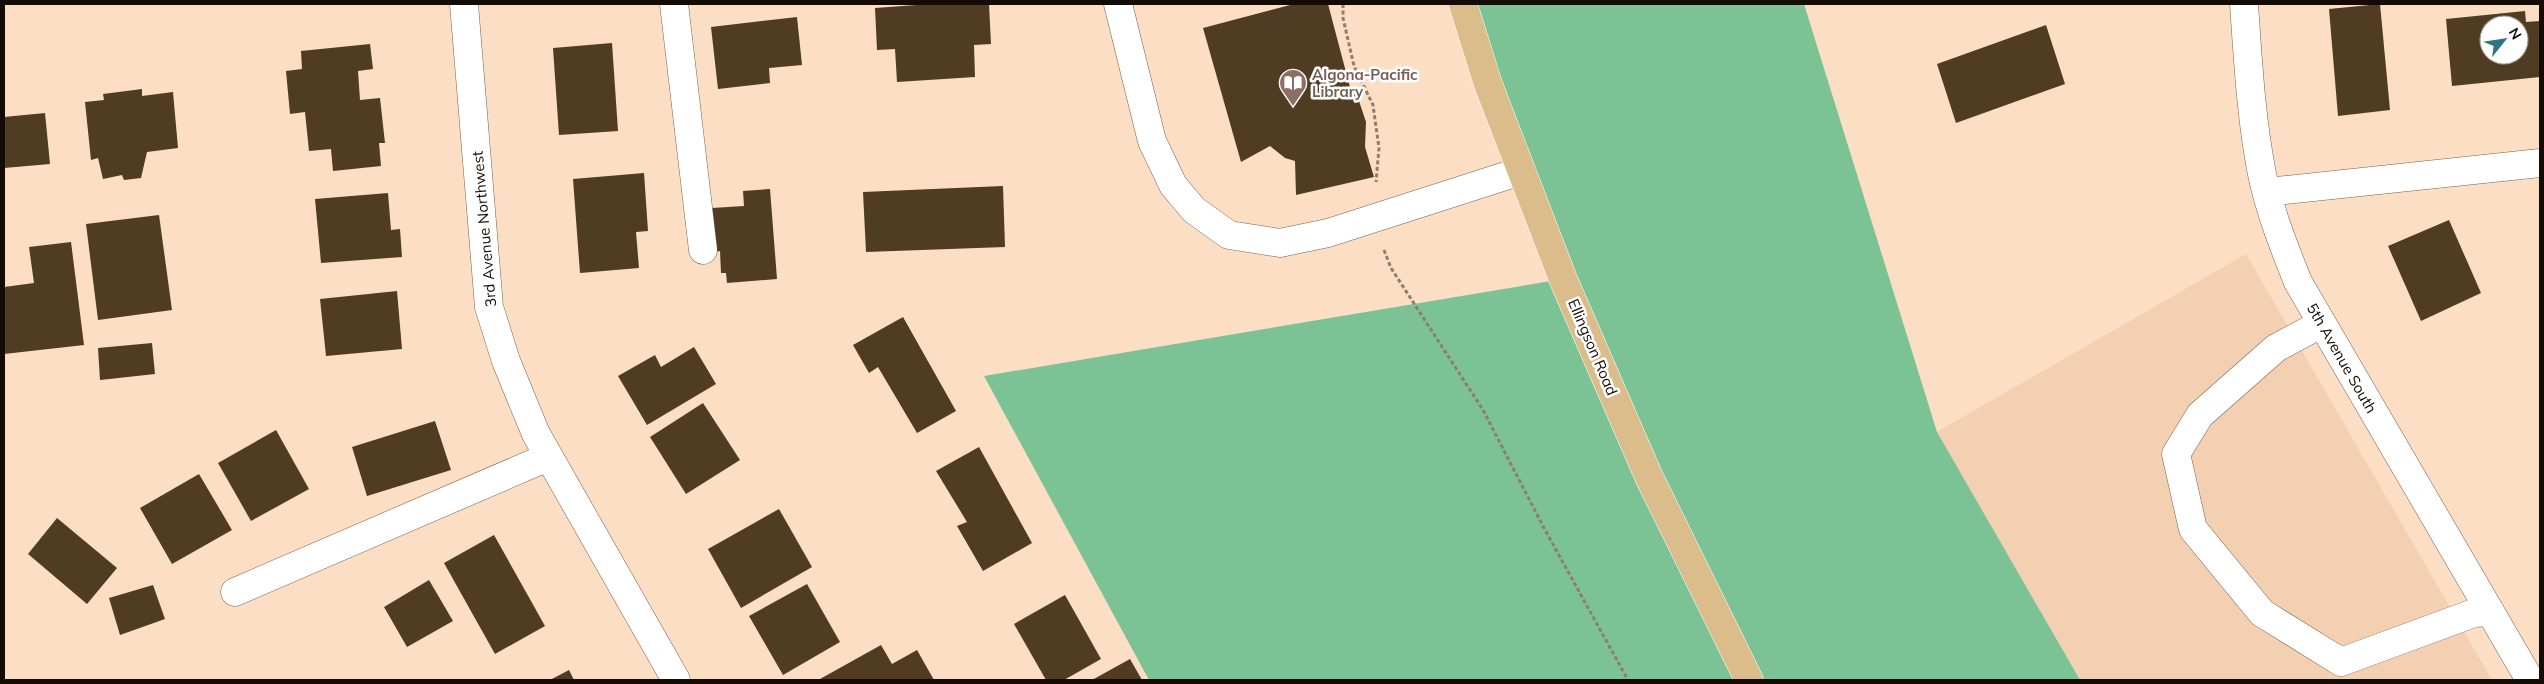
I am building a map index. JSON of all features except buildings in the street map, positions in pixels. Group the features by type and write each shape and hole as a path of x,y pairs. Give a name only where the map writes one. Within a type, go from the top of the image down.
{"main road":[{"name":"Ellingson Road","path":"1463,4 1488,84 1563,279 1649,477 1749,680"}],"street":[{"name":"3rd Avenue Northwest","path":"464,4 489,307 506,361 548,458 676,680"},
{"path":"674,4 703,250"},
{"path":"1118,4 1152,141 1173,185 1194,210 1229,235 1280,243 1328,233 1521,171"},
{"name":"5th Avenue South","path":"2244,4 2253,119 2267,192 2275,225 2298,282 2530,680"},
{"path":"2267,192 2540,163"},
{"path":"2321,324 2276,348 2200,415 2176,454 2193,529 2262,613 2341,662 2474,612 2490,612"},
{"path":"235,592 548,458"}],"path":[{"path":"1343,4 1342,18 1354,66 1373,104 1379,148 1376,179 1372,192 1372,219 1391,268 1484,410 1545,530 1628,680"}],"shaded area":[{"path":"2246,254 2492,680 2080,680 1937,432"}],"green space":[{"path":"1463,4 1804,4 1937,432 2080,680 1149,680 984,376 1563,279"}],"place":[{"name":"Algona-Pacific Library","path":"1293,107"}]}
